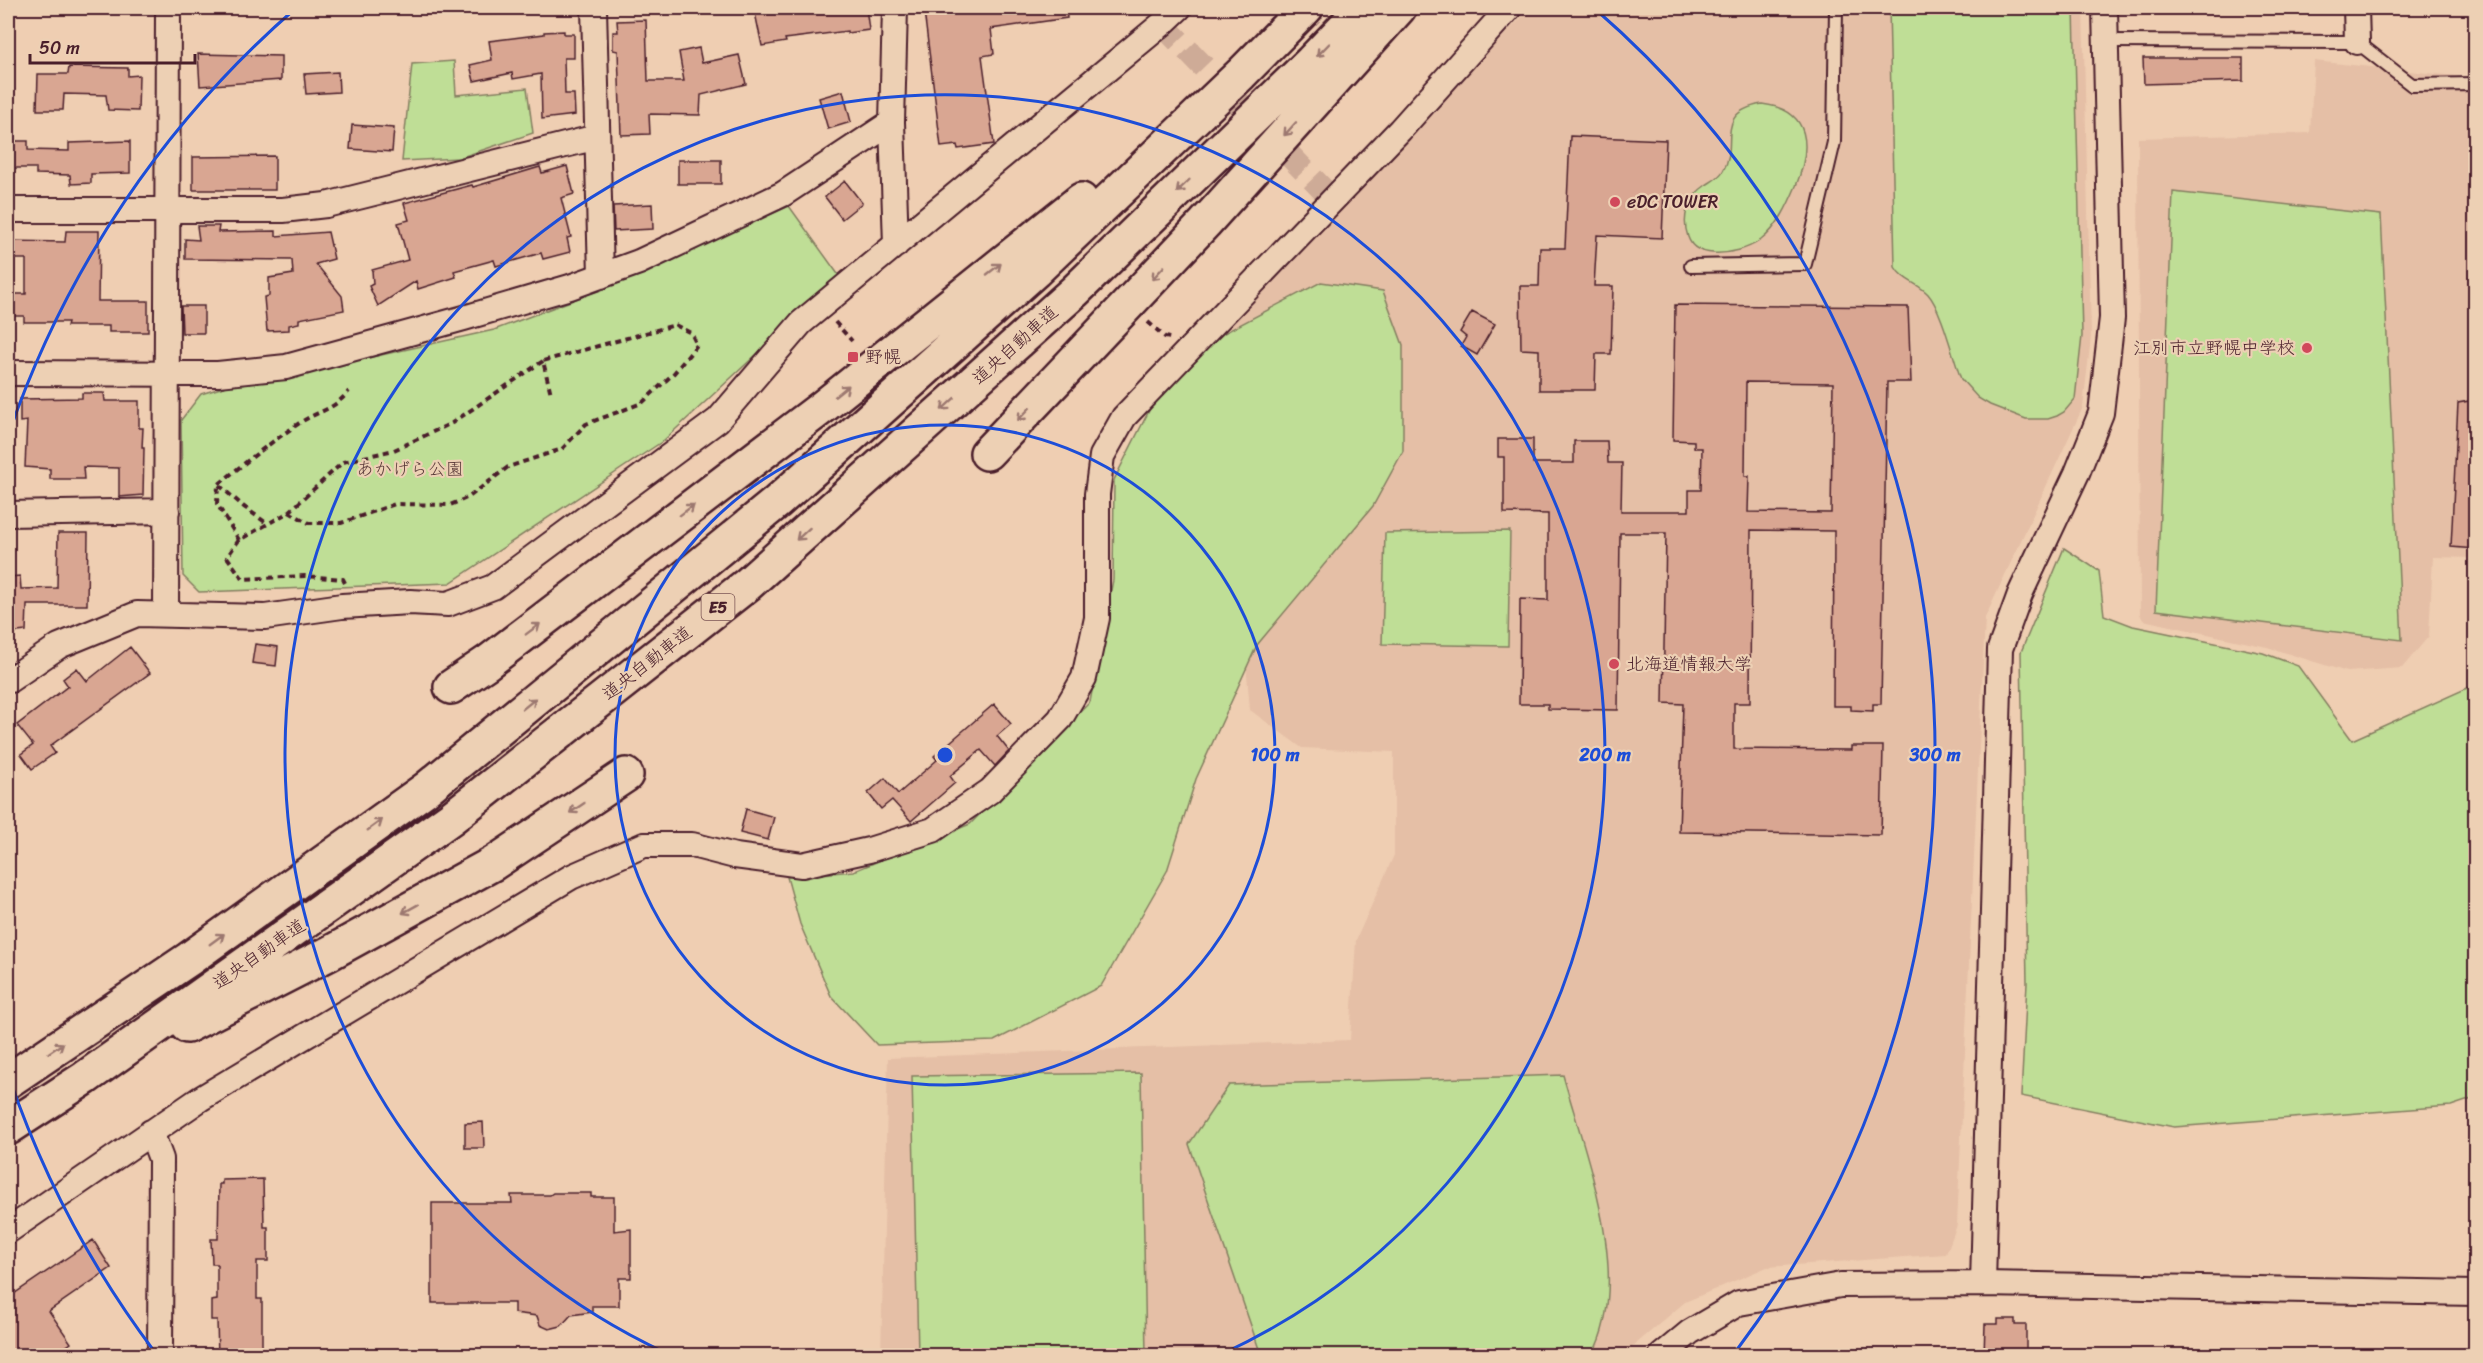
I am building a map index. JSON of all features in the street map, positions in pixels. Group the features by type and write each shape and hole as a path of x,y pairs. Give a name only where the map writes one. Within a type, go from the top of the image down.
{"highway":[{"name":"道央自動車道","path":"8,1081 189,959 426,789 759,517 1035,271 1241,74 1306,8"},
{"name":"道央自動車道","path":"8,1128 85,1078 450,818 748,584 1075,291 1311,62 1363,8"},
{"path":"987,453 1205,223 1399,8"},
{"path":"451,687 488,662 824,406 1241,74"},
{"path":"85,1078 328,954 494,863 626,775"}],"street":[{"path":"166,614 168,8"},
{"path":"594,8 601,276"},
{"path":"895,8 892,122 896,245"},
{"path":"8,681 59,646 137,614 265,617 356,605 410,602 448,604 493,587 718,420 801,323 1179,8"},
{"path":"8,1231 200,1099 572,877 644,845 692,846 735,856 802,865 869,850 933,830 990,791 1060,719 1084,678 1097,618 1097,494 1102,456 1124,417 1400,130 1509,8"},
{"path":"1983,1284 2001,649 2020,594 2078,473 2101,413 2112,318 2105,8"},
{"path":"2356,8 2357,42"},
{"path":"8,373 218,374 286,367 464,318 639,262 783,194 892,122"},
{"path":"8,210 283,210 326,205 597,136"},
{"path":"8,514 167,511"},
{"path":"151,1132 161,1159 160,1356"},
{"path":"1661,1356 1690,1332 1739,1303 1841,1285 1983,1284 2475,1293"}],"lane":[{"path":"1691,266 1805,264 1834,142 1836,8"},
{"path":"2106,41 2357,42 2412,85 2475,84"}],"path":[{"path":"289,512 309,523 341,523 395,504 450,505 469,497 508,467 562,449 586,424 642,403 674,373 697,345 691,333 675,325 543,362 452,423 394,450 343,462 289,512 239,540 226,557 243,579 306,576 343,579 356,605"},
{"path":"543,362 551,394"},
{"path":"239,540 217,504 219,485 256,453 301,422 338,405 349,392"},
{"path":"219,485 268,524"}],"shaded area":[{"name":"北海道情報大学","path":"1531,8 2083,8 2091,337 2083,407 1985,618 1957,1225 1946,1254 1767,1267 1685,1302 1623,1355 881,1356 888,1058 1350,1040 1356,940 1394,855 1394,752 1302,748 1250,710 1242,614 1165,400 1269,285 1341,212 1461,77"},
{"name":"江別市立野幌中学校","path":"2314,61 2475,78 2475,558 2433,557 2429,636 2402,668 2347,672 2267,647 2143,620 2140,614 2138,138 2310,133"}],"green space":[{"path":"1889,8 2074,8 2082,336 2075,399 2064,412 2057,416 2048,419 2026,419 1978,398 1961,379 1933,301 1924,290 1902,275 1895,267"},
{"path":"454,61 456,95 527,88 533,133 459,158 402,161 412,64"},
{"path":"1762,104 1791,114 1799,123 1805,145 1801,172 1796,186 1777,222 1761,240 1732,252 1701,251 1692,244 1688,237 1685,222 1688,208 1695,195 1723,171 1728,161 1732,122 1737,114 1747,108"},
{"path":"2173,192 2381,215 2402,640 2156,610"},
{"name":"あかげら公園","path":"789,206 840,277 663,441 450,583 199,592 183,576 181,420 201,394 247,380 354,361 494,330 623,281"},
{"path":"1321,282 1383,291 1403,345 1403,451 1373,506 1257,645 1196,779 1167,871 1101,986 994,1041 877,1045 831,996 800,924 787,877 854,871 970,824 1090,702 1113,580 1114,480 1158,393 1224,333"},
{"path":"1510,531 1508,646 1382,644 1385,533"},
{"path":"2064,548 2099,571 2104,615 2133,626 2263,653 2298,666 2352,740 2472,686 2475,680 2475,1098 2451,1106 2174,1127 2021,1096 2027,983 2021,652"},
{"path":"1141,1073 1146,1355 918,1355 912,1076"},
{"path":"1563,1075 1593,1178 1602,1216 1607,1254 1608,1290 1604,1324 1592,1355 1261,1355 1189,1144 1229,1085"}],"building":[{"path":"754,8 866,8 869,30 785,39 786,42 762,46"},
{"path":"929,8 1066,8 1067,18 991,29 994,54 982,56 994,144 958,149 957,145 941,147 924,11 929,11"},
{"path":"646,20 648,81 684,81 679,52 699,48 702,63 739,55 746,84 701,95 700,115 649,114 650,134 621,135 618,51 613,50 613,32 618,32 617,21"},
{"path":"564,31 564,34 574,34 574,58 564,58 565,94 574,94 575,115 542,119 541,74 513,79 512,73 474,81 470,65 492,60 489,41"},
{"path":"198,54 281,56 281,80 200,86"},
{"path":"2143,58 2243,58 2243,81 2144,84"},
{"path":"69,67 128,68 128,76 139,75 138,111 108,110 106,95 64,94 63,110 37,110 38,74 68,74"},
{"path":"338,72 339,92 306,94 304,74"},
{"path":"843,91 851,122 828,129 819,98"},
{"path":"352,125 394,128 392,152 350,149"},
{"path":"1570,136 1666,140 1662,238 1597,235 1594,286 1613,286 1611,354 1596,354 1595,390 1539,390 1539,350 1521,349 1520,286 1539,286 1540,248 1565,248"},
{"path":"8,141 28,141 28,150 69,151 69,143 130,141 130,173 91,174 91,183 71,184 70,175 36,174 36,168 8,168"},
{"path":"275,156 275,190 193,190 193,157"},
{"path":"678,160 721,160 721,184 678,184"},
{"path":"567,166 574,194 561,198 571,237 567,238 570,252 543,259 541,253 496,266 494,260 454,271 456,277 418,289 416,281 378,306 369,286 373,284 372,270 408,260 398,223 409,220 404,203 472,185 473,187 540,167 542,173"},
{"path":"845,181 862,203 842,219 825,197"},
{"path":"652,204 653,229 614,231 613,206"},
{"path":"197,226 219,226 218,232 276,231 276,236 328,232 334,259 316,264 342,296 344,310 299,319 299,323 289,325 289,330 267,331 264,297 269,296 269,278 293,274 292,260 185,259 185,239 199,240"},
{"path":"66,231 99,231 98,301 148,301 148,332 109,332 109,326 67,326 68,322 24,322 24,316 8,316 8,294 26,294 26,259 8,259 8,241 65,242"},
{"path":"1675,305 1908,307 1911,382 1887,382 1881,704 1873,704 1873,711 1851,710 1851,706 1833,706 1834,531 1751,530 1750,703 1734,703 1734,749 1851,750 1851,746 1883,746 1881,835 1679,832 1683,704 1663,703 1666,533 1620,533 1618,710 1548,709 1548,704 1519,704 1520,599 1548,600 1548,514 1504,513 1504,457 1498,457 1498,439 1533,439 1533,463 1574,463 1574,441 1607,441 1608,463 1622,463 1621,511 1689,511 1689,490 1701,490 1702,448 1694,448 1694,441 1673,440","holes":["1746,382 1833,383 1831,513 1748,512 1749,476 1745,476"]},
{"path":"181,306 204,306 204,333 182,333"},
{"path":"1472,312 1495,324 1477,355 1461,346 1466,337 1460,332"},
{"path":"82,393 104,393 105,401 139,401 139,428 143,428 142,448 144,448 143,495 119,497 119,468 83,467 84,479 50,479 50,469 25,467 27,421 20,422 20,399 82,398"},
{"path":"2475,400 2475,549 2451,547 2458,403"},
{"path":"58,533 88,533 87,605 27,605 26,631 8,633 8,577 20,576 21,589 57,588"},
{"path":"255,644 278,647 276,666 252,663"},
{"path":"130,647 150,673 50,746 55,753 32,769 21,754 33,745 17,725 68,686 63,679 77,668 87,681"},
{"path":"994,704 1011,724 997,736 1009,751 995,766 981,750 950,776 955,783 911,821 892,800 881,809 868,793 885,778 898,794 937,760 934,756"},
{"path":"746,809 774,817 768,840 740,833"},
{"path":"483,1122 484,1148 465,1148 465,1123"},
{"path":"263,1179 264,1227 268,1227 268,1261 257,1261 257,1299 262,1299 262,1356 218,1356 217,1320 211,1320 211,1301 217,1300 217,1264 212,1264 211,1239 218,1239 219,1184 222,1184 222,1180"},
{"path":"553,1193 591,1193 591,1197 614,1197 614,1231 631,1229 631,1278 619,1278 619,1306 592,1306 592,1312 571,1315 561,1326 549,1329 540,1325 537,1316 514,1313 514,1303 432,1303 432,1203 512,1203 511,1195 550,1195"},
{"path":"93,1240 111,1268 49,1311 71,1343 52,1356 8,1356 8,1298"},
{"path":"1998,1319 2015,1319 2015,1325 2026,1325 2026,1356 1984,1356 1985,1324 1998,1324"}],"tunnel":[{"path":"1162,24 1332,199"}],"place":[{"name":"eDC TOWER","path":"1615,202"},
{"name":"江別市立野幌中学校","path":"2307,348"},
{"name":"野幌","path":"853,357"},
{"name":"北海道情報大学","path":"1614,664"}]}
